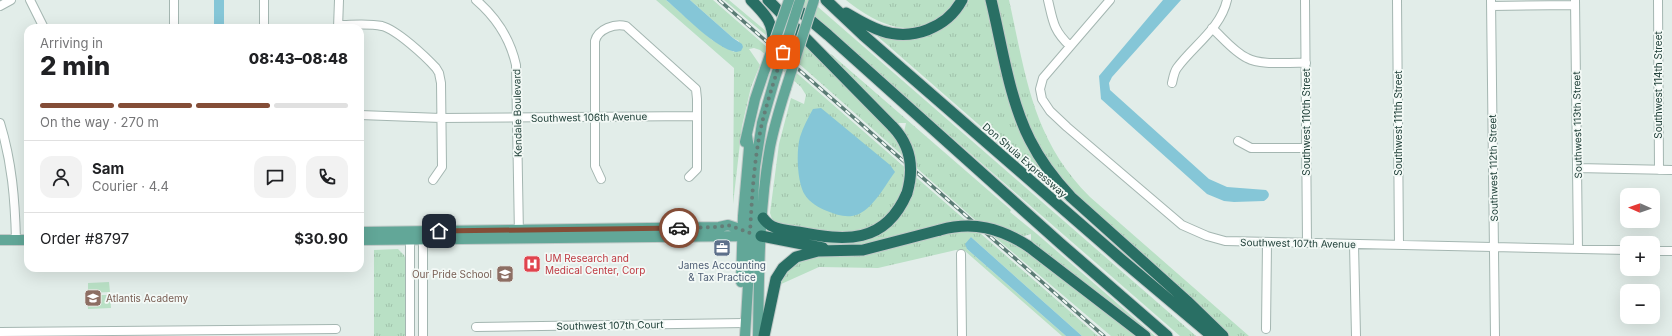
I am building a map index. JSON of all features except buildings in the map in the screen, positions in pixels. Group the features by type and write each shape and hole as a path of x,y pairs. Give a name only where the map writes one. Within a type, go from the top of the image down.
{"highway":[{"path":"751,0 764,13 770,22 773,32 772,45"},
{"path":"763,218 774,228 831,238 856,237 874,232 888,222 896,213 907,193 910,177 910,158 902,138 893,127 768,0"},
{"path":"788,0 828,34 1060,243 1167,336"},
{"path":"826,0 873,28 894,34 905,35 927,30 936,26 954,12 962,0"},
{"name":"Don Shula Expressway","path":"826,0 863,35 1212,336"},
{"path":"991,0 1018,112 1030,141 1044,164 1071,197 1176,291 1223,336"},
{"path":"764,336 774,284 780,271 798,256 830,250 863,250 960,226 986,227 1009,234 1028,246 1145,336"},
{"path":"761,236 817,246 830,250"}],"main road":[{"path":"519,235 719,227 733,222 737,216 742,152 755,99 788,0"},
{"path":"746,234 762,123 800,0"},
{"path":"758,336 761,236 770,146 786,88 814,0"},
{"path":"745,336 749,148 747,136"},
{"path":"728,225 746,234"},
{"path":"364,232 410,236 746,234 761,236"},
{"path":"364,240 410,236"},
{"path":"0,240 24,240"}],"street":[{"path":"0,6 11,0"},
{"path":"30,0 42,24"},
{"path":"174,0 174,24"},
{"path":"264,0 264,24"},
{"path":"338,24 339,0"},
{"name":"Kendale Boulevard","path":"476,0 494,17 501,27 514,53 517,73 519,235"},
{"path":"1048,0 1056,30 1070,46 1110,0"},
{"path":"1172,83 1176,70 1212,28 1222,13 1227,0"},
{"name":"Southwest 110th Street","path":"1305,0 1307,243"},
{"name":"Southwest 111th Street","path":"1397,0 1399,245"},
{"name":"Southwest 114th Street","path":"1658,0 1659,170"},
{"path":"1491,3 1575,2"},
{"name":"Southwest 113th Street","path":"1575,2 1578,249"},
{"name":"Southwest 112th Street","path":"1491,3 1495,336"},
{"path":"601,179 595,166 595,39 601,32 614,25 626,26 693,86 696,91 697,169 689,177"},
{"path":"364,26 380,26 391,29 432,63 439,73 441,83 442,167 433,180"},
{"path":"1212,28 1242,55 1251,60 1262,62 1306,63"},
{"name":"Southwest 107th Avenue","path":"1070,46 1043,78 1040,94 1043,102 1050,111 1182,225 1192,231 1221,241 1620,250"},
{"name":"Southwest 106th Avenue","path":"364,116 518,118 697,116"},
{"path":"0,123 8,151 12,175 16,240"},
{"path":"1238,141 1251,148 1307,148"},
{"path":"1577,168 1672,170"},
{"path":"410,236 410,336"},
{"path":"423,236 423,336"},
{"path":"1266,329 1267,243"},
{"path":"1354,244 1356,336"},
{"path":"1660,251 1672,251"},
{"path":"961,254 962,336"},
{"name":"Southwest 107th Court","path":"476,327 745,323"},
{"path":"0,332 60,334 336,329"}],"green space":[{"path":"656,0 666,0 712,40 734,52 739,41 733,38 690,0 713,0 1098,336 1082,336 971,237 967,249 1066,336 1062,336 965,251 956,250 878,268 819,267 779,285 777,284 796,260 817,257 862,255 865,246 825,245 771,236 772,231 872,237 902,196 885,218 874,226 862,231 834,233 819,231 778,225 772,219 770,213 779,144 791,98 804,104 806,95 801,87 760,50 754,48 749,49 760,65 751,87 742,126 733,204 734,68"},
{"path":"724,0 729,0 780,43 786,25 898,138 904,132 906,123 891,122 834,65 835,63 829,57 831,54 1011,210 1010,212 1155,336 1150,336 1031,245 1031,234 1024,236 1018,244 1139,336 1111,336 990,233 779,46"},
{"path":"794,0 810,0 1196,336 1180,336"},
{"path":"846,0 955,0 943,14 930,23 916,28 902,28 873,18"},
{"path":"969,0 989,0 1026,137 1104,230 1102,232 876,35 903,40 923,37 942,29 950,23 964,8"},
{"path":"995,0 1009,0 1034,105 1043,129 1055,152 1071,175 1090,197 1249,336 1229,336 1082,203 1043,156 1023,116"},
{"path":"398,249 404,255 406,260 407,336 374,336 374,250"},
{"path":"109,282 110,292 88,293 88,283"},
{"path":"87,295 110,295 111,308 88,309"}],"water":[{"path":"214,0 224,0 224,24 214,24"},
{"path":"666,0 690,0 733,38 742,44 743,47 741,51 736,52 719,45"},
{"path":"1163,0 1181,0 1112,77 1109,83 1110,90 1209,179 1227,187 1266,190 1269,196 1264,201 1224,201 1207,194 1101,99 1099,76"},
{"path":"821,108 890,165 895,172 870,206 859,214 843,216 835,214 814,204 802,190 798,167 800,137 813,109"},
{"path":"971,237 1082,336 1066,336 967,249 965,244"}],"railway":[{"path":"719,0 1104,336"}],"way so far":[{"path":"679,228 725,227 728,225 750,233 752,190 762,123 783,52"}],"place":[{"name":"James Accounting & Tax Practice","path":"722,248"},
{"name":"UM Research and Medical Center, Corp","path":"532,264"},
{"name":"Our Pride School","path":"505,274"},
{"name":"Atlantis Academy","path":"93,298"}],"route":[{"path":"439,231 679,228"}]}
